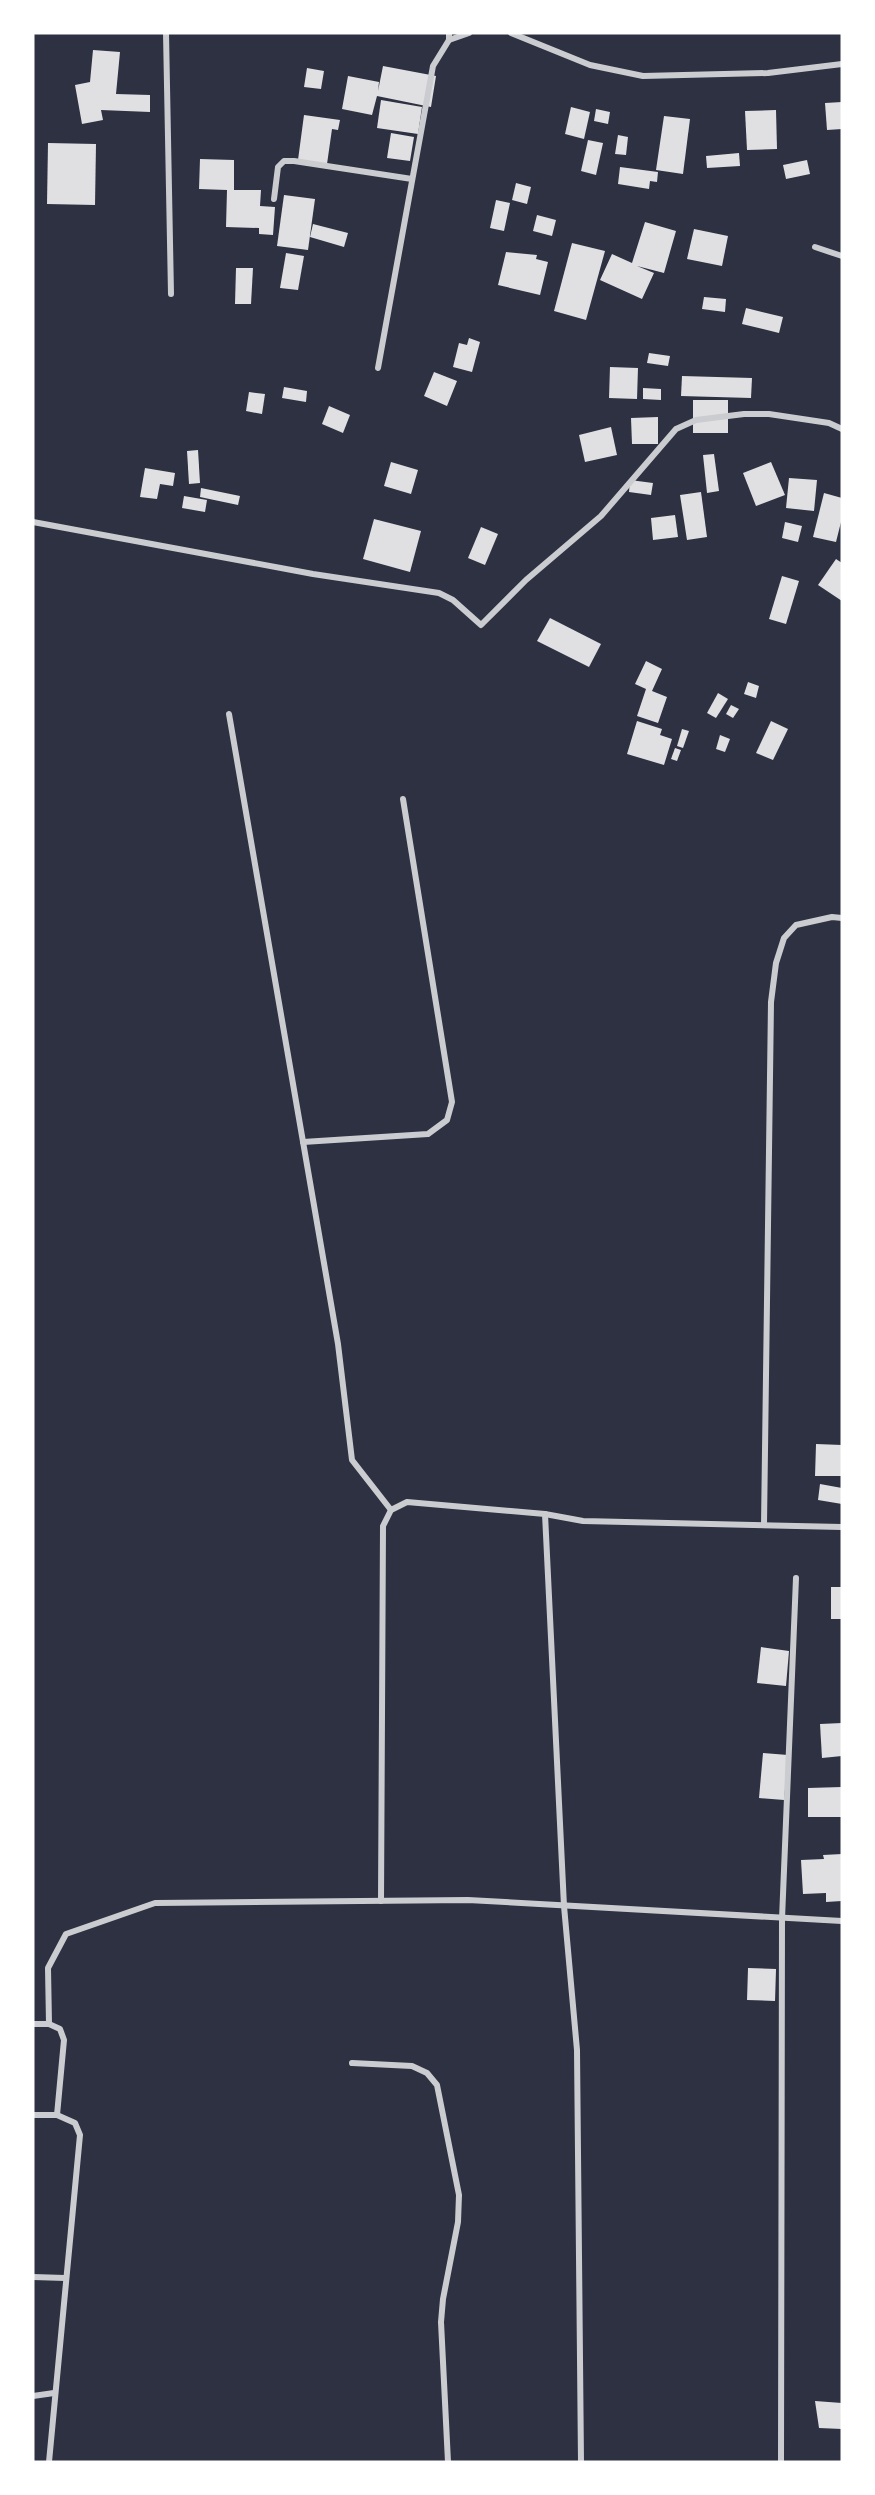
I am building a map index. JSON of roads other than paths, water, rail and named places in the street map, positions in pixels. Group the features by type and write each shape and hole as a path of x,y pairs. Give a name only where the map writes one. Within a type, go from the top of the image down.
{"street":[{"path":"166,33 171,294"},
{"path":"378,368 433,66 449,37 469,33"},
{"path":"511,33 590,65 643,76 768,73 842,64"},
{"path":"274,199 278,166 284,161 412,179"},
{"path":"815,247 842,256"},
{"path":"33,522 313,574 439,593 453,600 481,625 526,580 601,516 676,429 696,420 744,414 769,414 830,423 842,429"},
{"path":"229,714 338,1344 352,1460 392,1510"},
{"path":"303,1142 428,1134 447,1120 452,1102 403,799"},
{"path":"764,1525 772,992 776,963 784,938 796,925 832,917 842,918"},
{"path":"381,1901 384,1526 392,1510 407,1502 545,1514 584,1521 842,1527"},
{"path":"545,1514 564,1906 577,2050 581,2462"},
{"path":"781,2462 782,1919 796,1578"},
{"path":"49,2024 48,1968 66,1934 154,1903 468,1900 842,1921"},
{"path":"33,2024 49,2024 60,2030 64,2040 57,2115"},
{"path":"352,2062 412,2066 428,2073 437,2085 459,2195 458,2222 443,2299 441,2322 448,2462"},
{"path":"33,2115 57,2115 75,2123 80,2135 49,2462"},
{"path":"33,2277 65,2278"},
{"path":"33,2396 54,2393"}]}
